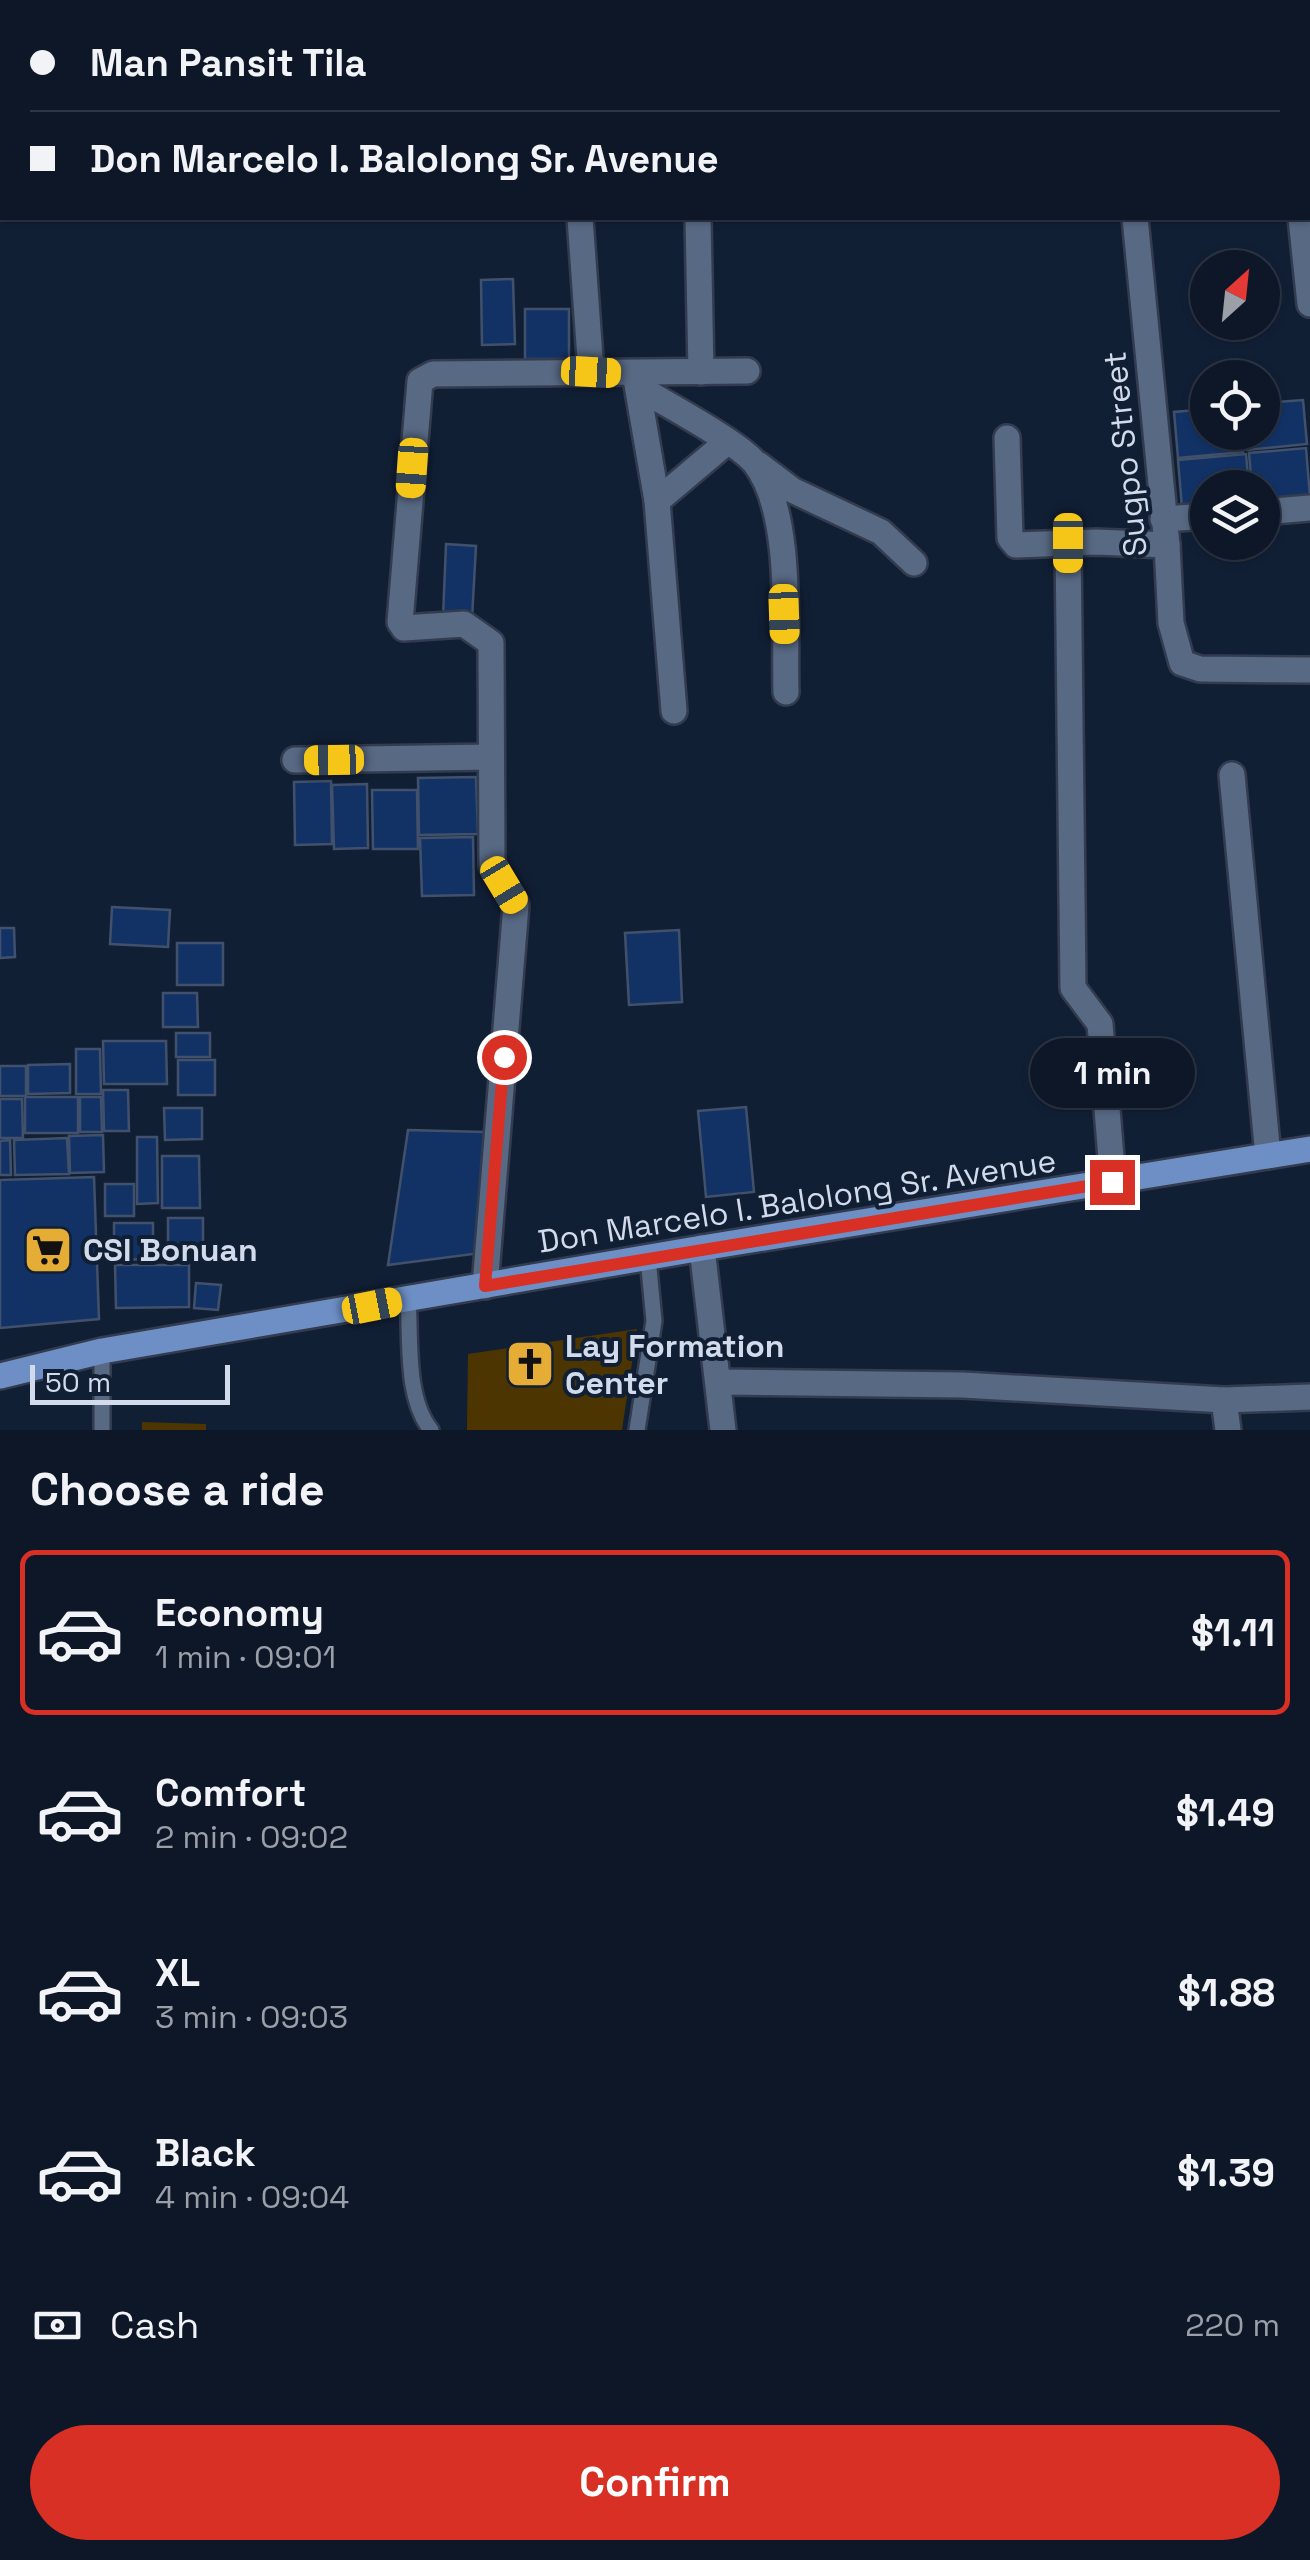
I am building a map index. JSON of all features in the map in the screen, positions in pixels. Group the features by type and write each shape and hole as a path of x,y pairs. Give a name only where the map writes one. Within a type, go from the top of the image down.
{"main road":[{"name":"Don Marcelo I. Balolong Sr. Avenue","path":"0,1376 102,1351 702,1248 1310,1150"}],"street":[{"path":"580,220 591,372"},
{"path":"698,220 701,372"},
{"name":"Sugpo Street","path":"1135,220 1172,623 1182,663 1200,670 1310,670"},
{"path":"1301,220 1310,304"},
{"path":"485,1286 516,904 492,865 491,644 464,624 404,628 400,622 420,380 433,374 591,372 636,380 747,370"},
{"path":"636,380 792,490 882,532 914,563"},
{"path":"636,380 657,501 674,711"},
{"path":"1007,438 1010,538 1016,545 1167,546"},
{"path":"657,501 727,442"},
{"path":"754,462 777,508 782,537 786,692"},
{"path":"1280,510 1310,508"},
{"path":"1163,519 1190,517"},
{"path":"1068,543 1072,988 1100,1024 1112,1182"},
{"path":"296,760 491,756"},
{"path":"1232,775 1268,1156"},
{"path":"702,1248 723,1430"},
{"path":"719,1382 963,1385 1224,1400 1310,1397"},
{"path":"1224,1400 1228,1430"}],"lane":[{"path":"636,1430 654,1322 648,1258"},
{"path":"408,1299 415,1394 420,1417 431,1430"},
{"path":"102,1351 102,1430"}],"shaded area":[{"path":"637,1329 622,1430 467,1430 468,1354"},
{"path":"142,1422 206,1424 206,1430 142,1430"}],"building":[{"path":"513,279 515,344 482,345 481,280"},
{"path":"525,309 569,309 569,359 525,359"},
{"path":"1303,400 1307,444 1280,447 1280,402"},
{"path":"1190,411 1190,450 1243,452 1178,458 1174,412"},
{"path":"1306,448 1310,497 1280,500 1280,470 1250,470 1249,453"},
{"path":"1246,454 1247,470 1190,470 1190,507 1182,508 1178,460"},
{"path":"446,544 476,546 472,619 443,617"},
{"path":"476,777 478,834 419,835 418,778"},
{"path":"331,781 332,844 295,845 294,782"},
{"path":"367,784 368,848 334,849 332,785"},
{"path":"372,790 417,790 418,849 373,849"},
{"path":"473,837 474,895 422,896 420,838"},
{"path":"112,907 170,910 168,947 110,944"},
{"path":"0,928 14,928 15,957 0,958"},
{"path":"679,930 682,1002 629,1005 625,933"},
{"path":"177,943 223,943 223,985 177,985"},
{"path":"163,993 197,993 198,1027 163,1027"},
{"path":"176,1033 210,1033 210,1057 176,1057"},
{"path":"103,1041 166,1041 167,1084 104,1084"},
{"path":"76,1049 100,1049 101,1094 76,1094"},
{"path":"178,1060 215,1060 215,1095 178,1095"},
{"path":"70,1064 70,1093 28,1094 28,1065"},
{"path":"0,1066 26,1066 26,1096 0,1096"},
{"path":"103,1090 128,1090 129,1131 104,1131"},
{"path":"25,1097 78,1097 78,1133 25,1133"},
{"path":"80,1097 101,1097 102,1132 80,1132"},
{"path":"0,1099 22,1099 23,1138 0,1138"},
{"path":"746,1107 754,1192 706,1197 698,1111"},
{"path":"164,1108 202,1108 202,1139 165,1140"},
{"path":"408,1130 484,1132 481,1253 388,1265"},
{"path":"103,1135 104,1172 70,1173 69,1136"},
{"path":"137,1137 157,1137 158,1203 137,1204"},
{"path":"67,1138 69,1174 15,1175 14,1140"},
{"path":"10,1140 11,1175 0,1175 0,1141"},
{"path":"162,1156 199,1156 200,1208 162,1208"},
{"name":"CSI Bonuan","path":"94,1177 99,1319 0,1328 0,1180"},
{"path":"105,1184 134,1184 134,1216 105,1216"},
{"path":"168,1218 203,1218 203,1244 168,1245"},
{"path":"114,1223 153,1223 153,1259 114,1260"},
{"path":"115,1265 189,1265 189,1307 116,1308"},
{"path":"196,1283 221,1285 218,1310 194,1308"}],"place":[{"name":"CSI Bonuan","path":"48,1250"},
{"name":"Lay Formation Center","path":"530,1364"}],"route":[{"path":"504,1057 485,1286 1112,1182"}]}
